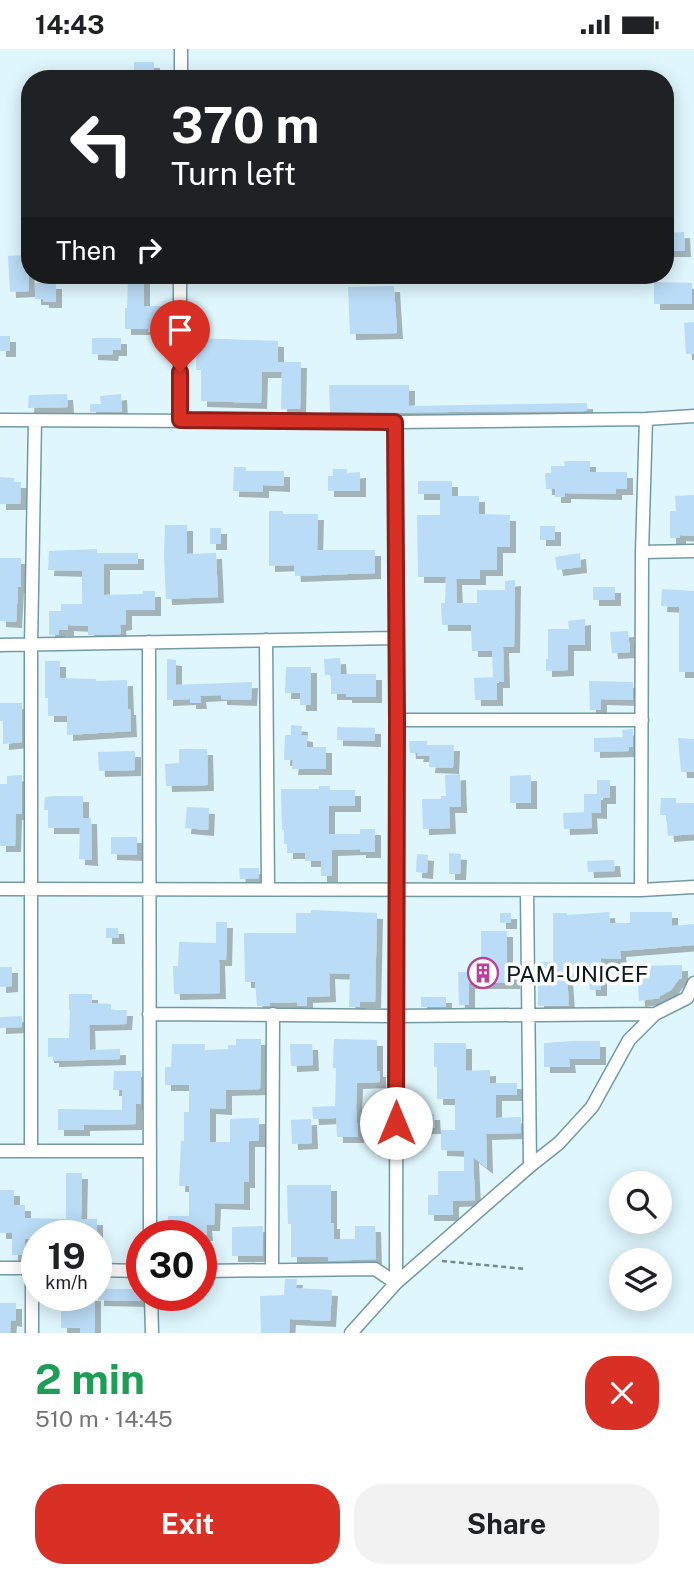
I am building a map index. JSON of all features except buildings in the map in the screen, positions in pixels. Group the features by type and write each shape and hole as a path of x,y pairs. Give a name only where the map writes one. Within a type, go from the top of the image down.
{"street":[{"path":"181,49 181,70"},
{"path":"180,284 180,420"},
{"path":"0,419 395,422 694,416"},
{"path":"32,1151 30,888 35,419"},
{"path":"641,890 642,552 646,419"},
{"path":"395,422 396,1283"},
{"path":"642,552 694,551"},
{"path":"0,645 396,638"},
{"path":"266,640 268,889"},
{"path":"149,642 150,1220"},
{"path":"397,720 642,720"},
{"path":"0,888 641,890 694,887"},
{"path":"527,890 530,1166"},
{"path":"351,1333 396,1283 559,1143 592,1107 629,1040 655,1014 687,997 694,983"},
{"path":"149,1014 655,1014"},
{"path":"272,1014 272,1270"},
{"path":"0,1151 150,1151"},
{"path":"0,1268 21,1268"},
{"path":"217,1271 374,1269 396,1283"},
{"path":"32,1333 33,1311"},
{"path":"151,1311 152,1333"}],"path":[{"path":"423,1259 526,1269"}],"place":[{"name":"PAM-UNICEF","path":"483,973"}],"route":[{"path":"180,372 180,420 395,422 396,1123"}]}
